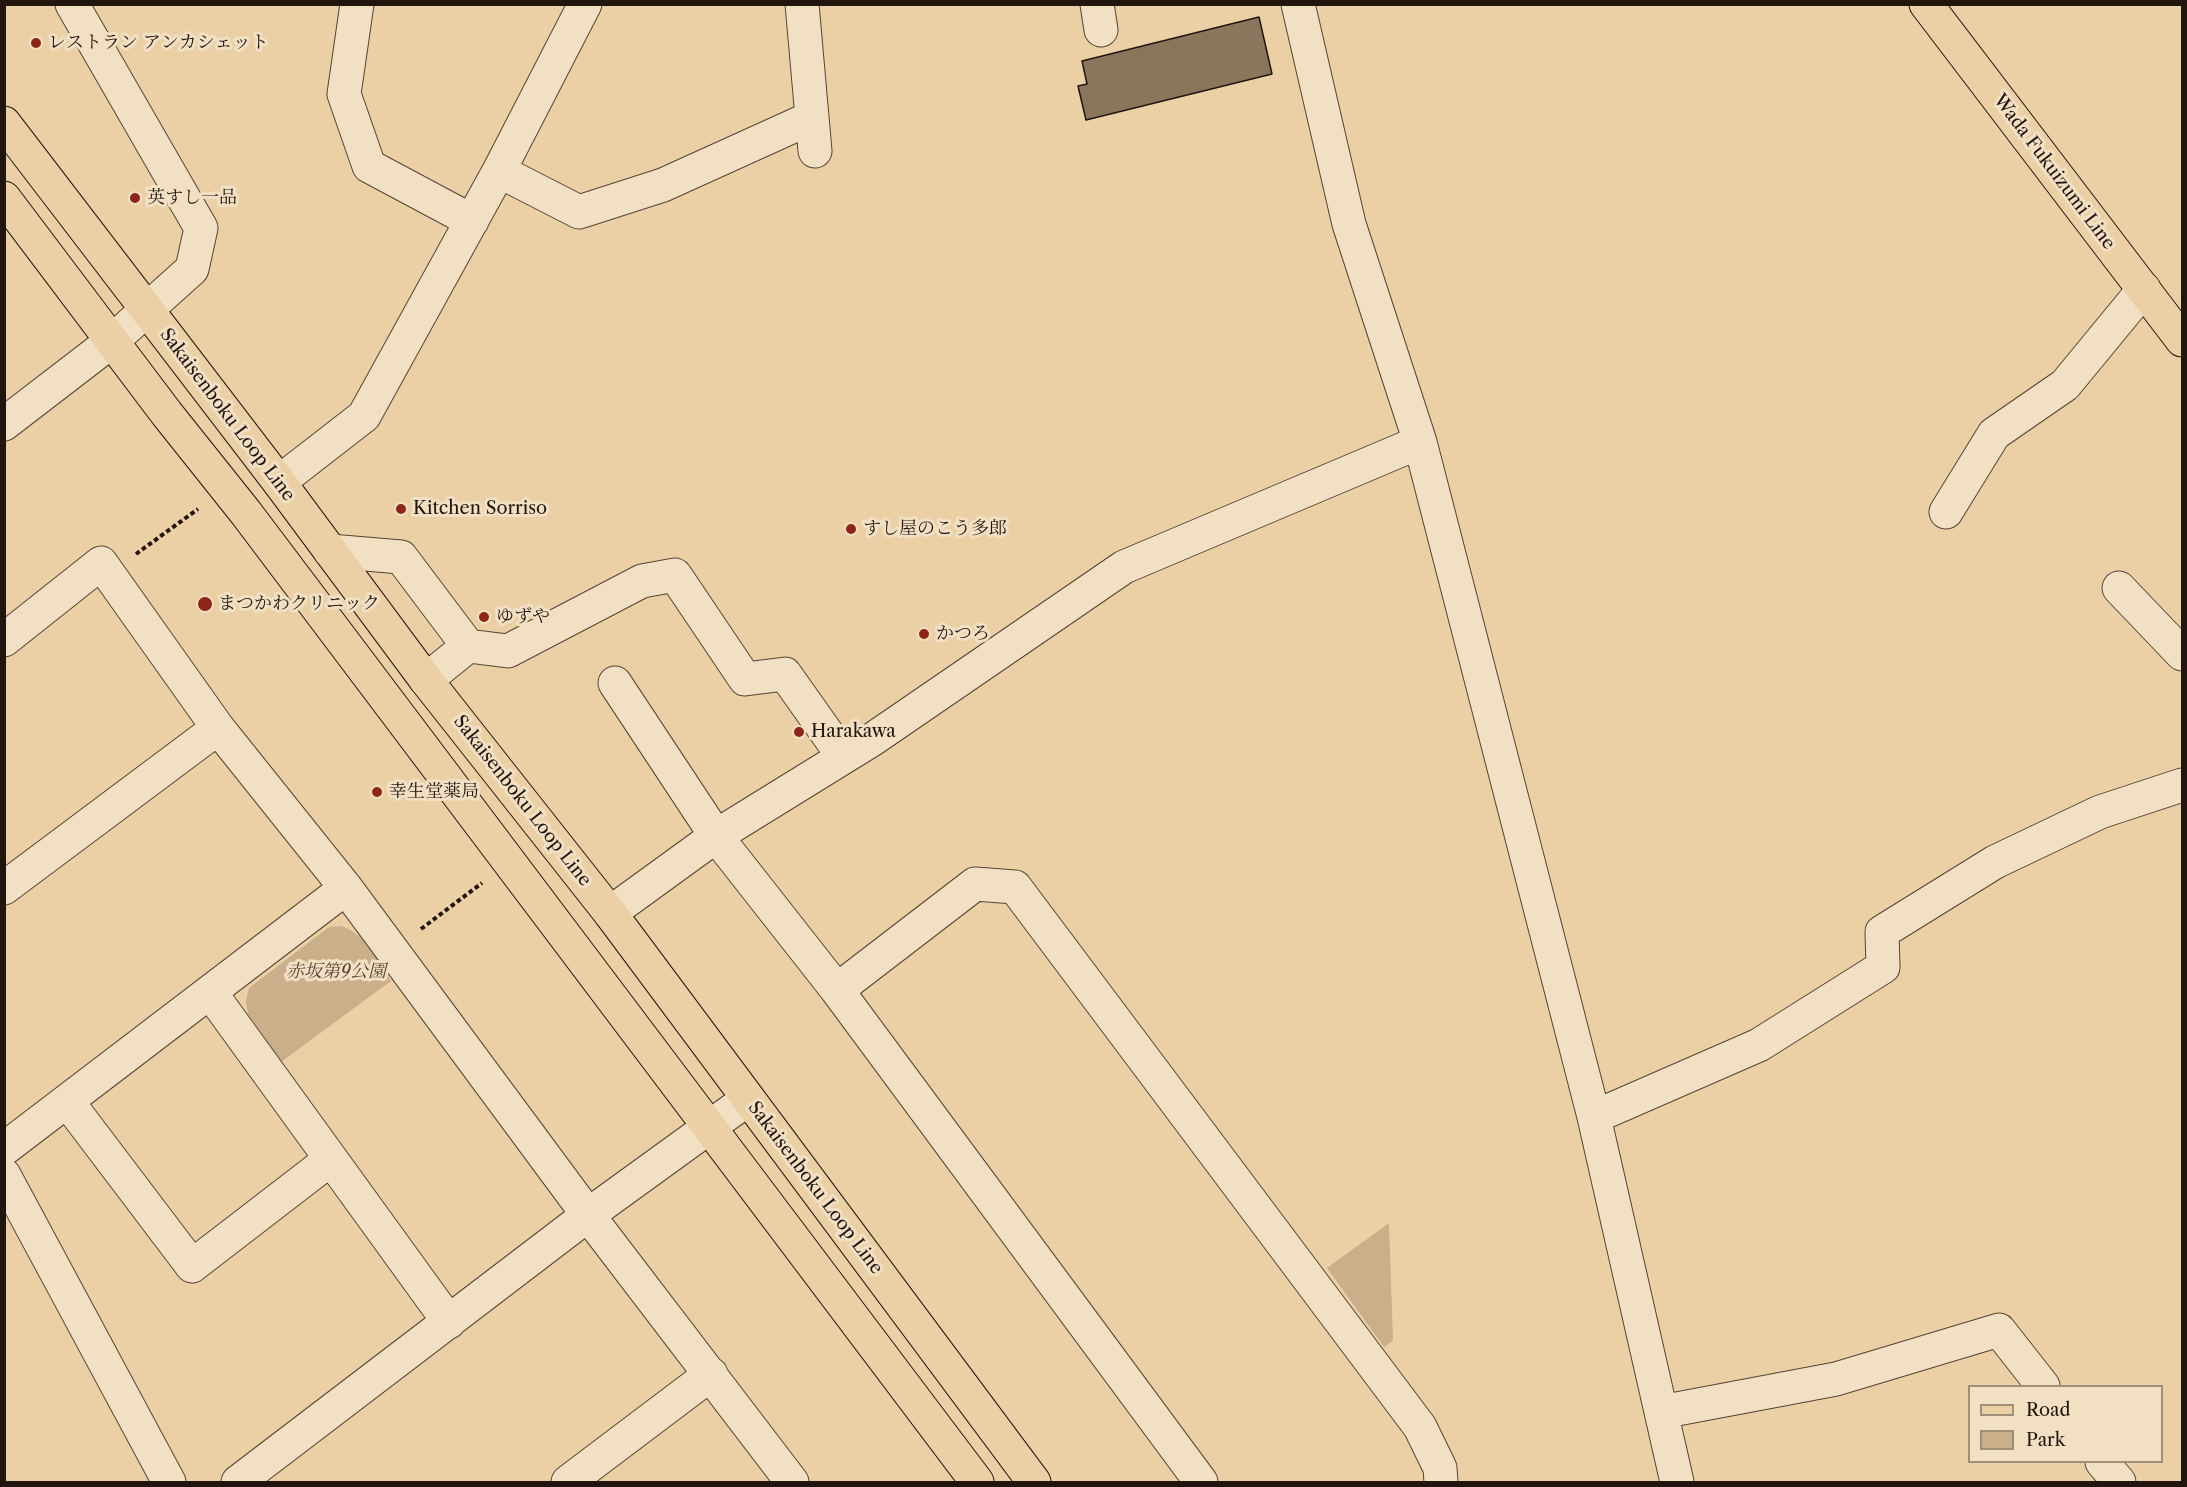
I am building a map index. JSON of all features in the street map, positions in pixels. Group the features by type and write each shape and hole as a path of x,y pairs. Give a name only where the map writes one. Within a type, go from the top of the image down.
{"main road":[{"name":"Wada Fukuizumi Line","path":"1926,4 2182,340"},
{"name":"Sakaisenboku Loop Line","path":"4,123 279,482 426,680 610,913 1034,1482"},
{"path":"4,198 167,414 246,513 976,1482"}],"street":[{"path":"4,424 112,341 192,269 201,228 72,4"},
{"path":"357,4 344,94 369,166 472,221"},
{"path":"279,482 364,416 499,171 585,4"},
{"path":"802,4 814,151"},
{"path":"1298,4 1349,224 1420,442 1594,1117 1677,1482"},
{"path":"499,171 579,212 663,185 811,118"},
{"path":"1946,512 1994,434 2065,385 2144,289"},
{"path":"610,913 716,836 873,739 1124,567 1420,442"},
{"path":"330,551 400,557 468,646 508,651 642,580 675,575 745,679 784,674 843,756"},
{"path":"4,639 101,563 218,728 346,888 588,1215 792,1482"},
{"path":"2119,588 2182,654"},
{"path":"426,680 468,646"},
{"path":"615,683 716,836 837,990 1201,1482"},
{"path":"4,888 218,728"},
{"path":"1594,1117 1759,1045 1883,967 1882,932 1995,862 2100,812 2182,785"},
{"path":"837,990 975,884 1015,887 1420,1427 1440,1468 1441,1482"},
{"path":"4,1149 346,888"},
{"path":"210,992 449,1322"},
{"path":"238,1482 588,1215 748,1099"},
{"path":"67,1101 192,1266 331,1159"},
{"path":"4,1175 169,1482"},
{"path":"1661,1412 1836,1378 1999,1330 2042,1385"},
{"path":"568,1482 711,1374"},
{"path":"2104,1463 2120,1482"}],"path":[{"path":"109,574 205,504"},
{"path":"392,951 487,878"}],"green space":[{"name":"赤坂第9公園","path":"341,926 364,941 391,981 281,1062 248,1014 246,1001 249,988 329,927"},
{"path":"1389,1223 1393,1341 1384,1347 1327,1268"}],"building":[{"path":"1259,17 1272,74 1086,120 1078,86 1087,84 1082,61"}],"place":[{"name":"レストラン アンカシェット","path":"36,43"},
{"name":"英すし一品","path":"135,198"},
{"name":"Kitchen Sorriso","path":"401,509"},
{"name":"すし屋のこう多郎","path":"851,529"},
{"name":"まつかわクリニック","path":"205,604"},
{"name":"ゆずや","path":"484,617"},
{"name":"かつろ","path":"924,634"},
{"name":"Harakawa","path":"799,732"},
{"name":"幸生堂薬局","path":"377,792"}]}
